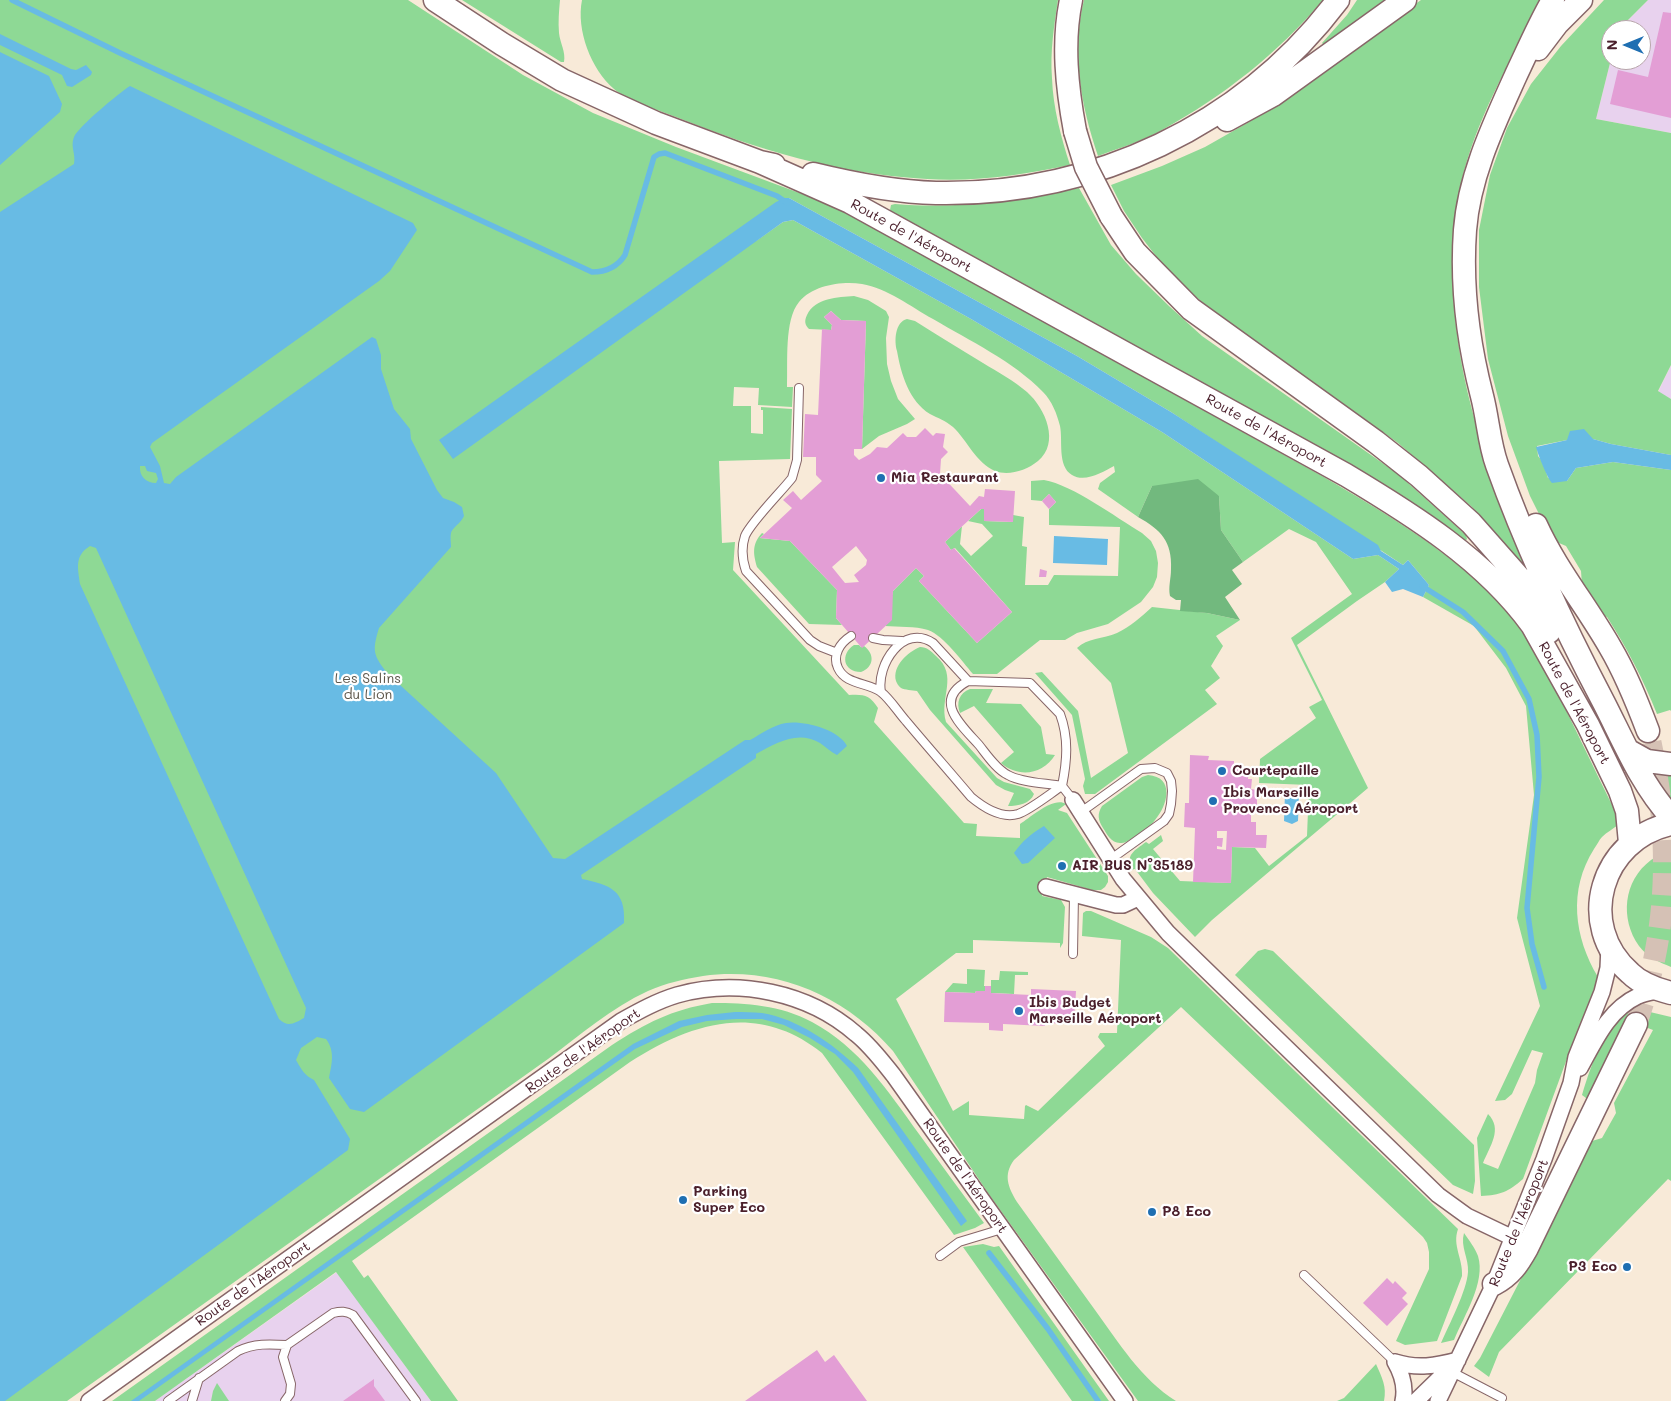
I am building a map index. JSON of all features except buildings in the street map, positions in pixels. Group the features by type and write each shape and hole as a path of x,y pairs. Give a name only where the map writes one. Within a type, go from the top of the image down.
{"main road":[{"path":"436,0 502,44 562,80 656,124 760,162 864,186 936,193 1010,190 1076,177 1206,131 1273,95 1405,0"},
{"path":"1071,0 1068,14 1066,54 1068,95 1075,131 1086,167 1111,216 1135,252 1191,309 1376,442 1419,476 1472,523 1524,583 1534,600 1557,647 1588,725"},
{"path":"1142,154 1198,125 1253,86 1298,46 1338,0"},
{"path":"1553,0 1542,18 1487,141 1472,188 1465,228 1463,268 1471,344 1497,464 1545,582 1578,653 1644,780 1657,802 1671,817"},
{"path":"1510,88 1557,24 1581,0"},
{"name":"Route de l'Aéroport","path":"760,162 859,207 1346,474 1424,524 1478,567 1521,610 1532,625 1588,725 1620,791 1627,811 1630,843"},
{"path":"1482,397 1514,478 1540,534 1567,582 1610,647 1636,700 1648,731"},
{"path":"1629,751 1647,761 1671,764"},
{"name":"Route de l'Aéroport","path":"1666,992 1645,984 1618,961 1603,931 1600,914 1601,892 1608,872 1618,857 1630,843 1651,830 1671,824"},
{"path":"1494,1284 1506,1278 1517,1266 1527,1248 1636,1024"}],"street":[{"path":"1077,806 1110,859 1138,898 1184,949 1438,1195 1468,1216 1514,1238"},
{"path":"1046,887 1116,905 1123,905 1138,898"},
{"name":"Route de l'Aéroport","path":"1572,1083 1576,1057 1602,992 1608,968 1609,946"},
{"name":"Route de l'Aéroport","path":"89,1401 494,1114 621,1021 654,1004 676,996 698,990 737,988 779,993 805,1003 831,1016 855,1033 874,1052 894,1076 1125,1401"},
{"name":"Route de l'Aéroport","path":"1438,1401 1514,1238 1572,1083 1604,1025 1621,1005 1640,995 1666,992"},
{"path":"1394,1362 1406,1366 1455,1366"},
{"path":"1394,1362 1401,1372 1404,1401"},
{"name":"Route de l'Aéroport","path":"1416,1401 1455,1366"}],"lane":[{"path":"799,388 798,460 796,469 792,478 749,529 743,546 743,563 746,571 810,640 819,646 837,653"},
{"path":"851,636 840,646 837,653 836,661 838,668 850,680 881,692"},
{"path":"873,638 904,641 918,638 929,640 968,681"},
{"path":"904,641 897,645 884,666 879,684 881,692 971,797 982,806 1002,814 1018,814 1062,786 1067,750 1060,714 1030,683 1020,681 968,681 954,690 951,697 952,712 955,718 1001,771 1015,778 1062,786 1077,806 1141,769 1155,768 1167,774 1171,781 1172,791 1169,814 1164,822 1110,859"},
{"path":"1074,894 1074,954"},
{"path":"940,1256 959,1242 1002,1229"},
{"path":"1304,1275 1394,1362"},
{"path":"285,1401 290,1394 290,1384 283,1357 287,1345 333,1313 341,1311 353,1316 416,1401"},
{"path":"168,1401 238,1351 248,1346 262,1344 287,1345"},
{"path":"1455,1366 1502,1398"},
{"path":"192,1401 200,1378"}],"shaded area":[{"path":"1648,0 1671,0 1671,133 1596,119 1608,70 1651,70 1651,20 1628,20"},
{"path":"1671,365 1671,399 1658,392"},
{"path":"337,1272 431,1401 155,1401"}],"green space":[{"name":"Les Salins du Lion","path":"0,0 408,0 523,75 593,113 676,147 837,207 1350,492 1439,550 1494,596 1517,621 1540,654 1614,809 1618,825 1602,837 1586,865 1580,881 1577,913 1579,930 1590,962 1598,977 1591,998 1523,1179 1504,1192 1481,1196 1477,1138 1488,1114 1495,1126 1495,1132 1492,1144 1483,1163 1498,1169 1535,1083 1543,1053 1532,1050 1512,1094 1505,1100 1495,1101 1540,1006 1517,918 1534,795 1526,706 1506,668 1474,626 1423,597 1429,585 1408,560 1403,565 1171,412 1077,356 789,198 785,198 756,241 783,222 793,220 971,319 1162,432 1353,559 1378,555 1399,569 1385,582 1297,645 1368,788 1212,920 1195,937 1153,893 1135,869 1131,870 1130,856 1146,842 1149,844 1161,835 1163,841 1153,849 1180,881 1231,883 1232,847 1255,848 1269,866 1307,836 1309,785 1259,783 1260,759 1316,718 1309,707 1322,700 1291,638 1352,594 1316,542 1289,529 1243,562 1221,530 1219,496 1152,486 1138,517 1098,489 1100,483 1115,472 1114,466 1099,474 1082,478 1072,475 1067,471 1062,459 1061,432 1056,412 1046,396 1031,381 991,352 899,298 871,286 846,283 828,286 812,292 799,302 791,320 788,342 787,387 793,387 792,407 758,405 759,388 734,387 733,406 751,406 751,433 763,434 763,410 761,410 761,407 792,409 790,459 719,461 722,543 735,542 733,570 849,695 862,695 872,700 878,708 874,722 964,823 977,824 976,836 1020,838 1020,824 1043,808 1061,802 1066,804 1058,810 1067,813 1108,876 1108,882 1101,890 1092,890 1047,877 1042,896 1061,900 1065,907 1063,943 1060,948 1060,943 973,940 973,953 956,953 896,999 953,1111 969,1101 969,1115 1024,1119 1026,1105 1038,1111 1105,1046 1098,1037 1100,1033 1117,1033 1121,940 1082,936 1083,913 1091,911 1151,937 1168,948 1458,1229 1456,1241 1462,1276 1437,1341 1405,1345 1396,1341 1429,1269 1429,1252 1423,1237 1181,1007 1014,1160 1008,1176 1009,1186 1017,1202 1122,1347 1152,1382 1176,1401 1138,1401 988,1193 893,1051 853,1015 831,1000 808,989 783,981 757,976 730,974 682,980 648,991 621,1005 67,1401 0,1401"},
{"path":"462,0 560,0 559,29 564,62 561,62"},
{"path":"582,0 1058,0 1052,49 1053,89 1058,122 1070,165 999,177 927,179 861,172 830,166 738,140 644,105 614,89 598,71 587,48 581,24"},
{"path":"1084,0 1323,0 1288,38 1269,55 1207,103 1154,134 1098,156 1087,118 1078,59 1078,39"},
{"path":"1357,0 1392,0 1326,47 1322,43 1347,15"},
{"path":"1421,0 1543,0 1499,83 1471,148 1457,203 1452,273 1458,343 1473,412 1497,484 1545,605 1497,536 1472,507 1398,443 1206,306 1166,269 1124,211 1111,185 1205,147 1249,122"},
{"path":"1604,0 1648,0 1628,20 1601,20 1601,70 1608,70 1596,119 1671,133 1671,365 1658,391 1671,399 1671,455 1593,439 1567,440 1537,446 1538,456 1543,462 1548,478 1567,481 1576,468 1613,462 1671,470 1671,711 1657,714 1621,640 1607,617 1604,616 1582,585 1581,571 1566,546 1552,540 1530,496 1508,436 1488,359 1479,287 1479,230 1490,175 1507,128 1531,84 1561,46"},
{"path":"1079,188 1111,245 1136,274 1169,306 1202,336 1398,474 1466,535 1467,539 1465,542 897,216 890,210 891,205 895,204 964,205 987,203"},
{"path":"854,296 868,300 886,311 889,317 886,338 887,364 891,381 898,399 915,419 879,436 862,449 866,321 841,320 831,311 824,317 832,325 831,330 809,329 805,321 815,305 834,298"},
{"path":"907,319 915,321 1006,377 1034,399 1045,417 1049,436 1045,454 1038,461 1017,472 995,471 982,463 953,427 923,409 907,386 896,347 896,332 900,324"},
{"path":"1198,479 1219,496 1221,530 1243,562 1232,570 1242,584 1225,597 1240,620 1207,613 1180,611 1181,600 1176,600 1170,596 1171,559 1164,537 1138,517 1152,486"},
{"path":"1044,480 1068,488 1094,502 1142,533 1151,541 1156,551 1158,563 1157,577 1153,587 1141,602 1108,624 1077,633 1065,640 1040,640 997,674 973,674 946,643 928,630 912,627 885,626 893,591 916,568 924,576 919,581 977,643 1012,612 955,548 951,550 945,542 962,526 960,544 971,556 993,536 982,524 968,521 981,509 984,509 984,521 1013,522 1013,515 1024,517 1022,546 1027,547 1025,585 1048,585 1054,575 1118,576 1120,527 1049,525 1049,509 1056,502 1049,494 1042,501 1031,500 1031,481"},
{"path":"762,533 764,534 760,538 790,541 837,590 836,618 842,625 809,624 757,567 754,549 756,541"},
{"path":"1152,607 1207,613 1240,620 1216,636 1223,646 1211,666 1220,678 1205,690 1217,704 1095,794 1085,794 1083,786 1085,779 1072,715 1035,673 1042,672 1078,711 1091,778 1128,753 1111,683 1077,648 1086,642 1122,631"},
{"path":"854,645 864,646 868,649 871,656 871,664 861,672 850,669 847,666 845,657"},
{"path":"920,647 932,652 943,664 946,671 946,722 997,778 1004,782 1030,789 1034,794 1030,800 1020,805 1008,806 1014,793 996,785 930,710 917,691 903,689 898,685 895,675 896,670 906,656"},
{"path":"970,689 993,689 986,703 1021,704 1041,727 1046,754 1055,755 1050,762 1044,767 1030,772 1015,771 1001,763 1014,752 974,706 960,713 959,699 963,693"},
{"path":"1652,774 1671,775 1671,800"},
{"path":"1148,775 1157,777 1166,786 1166,800 1160,814 1149,826 1129,840 1124,843 1114,842 1100,822 1100,809 1142,777"},
{"path":"1671,851 1671,967 1649,956 1642,950 1633,935 1627,912 1627,901 1635,878 1651,860"},
{"path":"1265,949 1273,951 1474,1145 1475,1181 1473,1194 1453,1185 1235,975 1258,951"},
{"path":"967,969 985,970 985,993 984,991 976,991 975,993 945,992 953,983 967,984"},
{"path":"1000,971 1028,972 1028,975 1015,975 1014,994 991,993 991,980 999,980"},
{"path":"712,1003 763,1006 788,1012 812,1022 844,1044 884,1086 984,1223 954,1235 822,1053 798,1037 774,1027 750,1023 726,1023 702,1028 678,1037 630,1062 352,1261 364,1278 368,1275 458,1401 431,1401 336,1272 155,1401 112,1401 612,1045 659,1018 684,1009"},
{"path":"1637,1006 1650,1012 1671,1017 1671,1181 1668,1179 1499,1352 1489,1377 1474,1366 1480,1358 1592,1141 1602,1138 1616,1113 1614,1103 1653,1030 1627,1020 1601,1070 1590,1101 1582,1095 1590,1069 1601,1045 1616,1023"},
{"path":"1464,1233 1478,1256 1480,1266 1477,1288 1454,1340 1441,1343 1457,1308 1467,1279 1468,1267 1463,1243"},
{"path":"983,1244 994,1247 999,1246 1109,1401 1072,1401 963,1247"},
{"path":"1376,1364 1384,1386 1384,1401 1337,1401 1344,1398"},
{"path":"217,1383 229,1401 211,1401"}],"water":[{"path":"0,34 71,69 76,70 86,65 92,72 91,75 72,87 67,86 62,75 0,45"},
{"path":"0,52 49,76 62,104 60,112 0,165"},
{"path":"130,86 413,223 417,230 390,271 379,281 152,443 150,447 160,466 164,483 170,484 176,477 372,337 376,339 381,355 381,369 394,409 410,429 411,439 437,490 443,498 462,507 464,516 452,531 451,547 379,628 375,642 375,652 379,662 388,674 496,773 553,858 565,859 745,740 750,740 776,726 793,722 810,724 828,730 843,740 847,746 837,755 812,739 795,738 779,742 756,754 756,758 581,875 582,879 608,887 619,896 624,912 624,923 364,1112 350,1109 329,1078 332,1053 326,1039 317,1037 301,1048 296,1060 306,1074 314,1080 350,1139 348,1150 5,1401 0,1401 0,212 74,164 73,144 77,132 99,110","holes":["140,466 145,466 147,471 156,473 158,479 156,483 149,482 144,478","90,546 96,548 306,1008 304,1018 295,1023 288,1024 279,1019 80,584 79,558"]},
{"path":"789,198 1077,356 1171,412 1378,545 1381,551 1403,565 1408,560 1429,585 1423,597 1403,589 1392,592 1385,582 1399,569 1378,555 1353,559 1162,432 971,319 793,220 783,222 453,459 439,440 776,202"},
{"path":"1584,429 1593,439 1671,455 1671,470 1613,462 1576,468 1567,481 1552,483 1545,471 1536,447 1567,440 1570,431"},
{"path":"1054,536 1108,539 1107,565 1053,563"},
{"path":"1285,793 1299,794 1298,821 1292,824 1284,821"},
{"path":"1044,826 1055,838 1028,863 1022,864 1014,853 1035,831"},
{"path":"735,1012 762,1013 801,1026 826,1041 858,1068 967,1221 961,1226 853,1072 835,1054 810,1038 784,1025 762,1019 707,1021 682,1027 635,1049 139,1401 131,1401 633,1044 679,1021"}],"waterway":[{"path":"12,0 120,53 592,272 611,268 625,255 654,157 659,154 665,153 777,196 787,203"},
{"path":"1422,586 1463,612 1503,651 1529,699 1537,735 1539,777 1527,908 1532,944 1544,987"},
{"path":"989,1253 1048,1329 1098,1401"}],"tunnel":[{"path":"1636,1024 1648,987 1656,951 1664,879 1664,842 1661,806 1648,731"}],"place":[{"name":"Mia Restaurant","path":"881,478"},
{"name":"Courtepaille","path":"1222,771"},
{"name":"Ibis Marseille Provence Aéroport","path":"1213,801"},
{"name":"AIR BUS N°35189","path":"1062,866"},
{"name":"Ibis Budget Marseille Aéroport","path":"1019,1011"},
{"name":"Parking Super Eco","path":"683,1200"},
{"name":"P8 Eco","path":"1152,1212"},
{"name":"P3 Eco","path":"1627,1267"}]}
